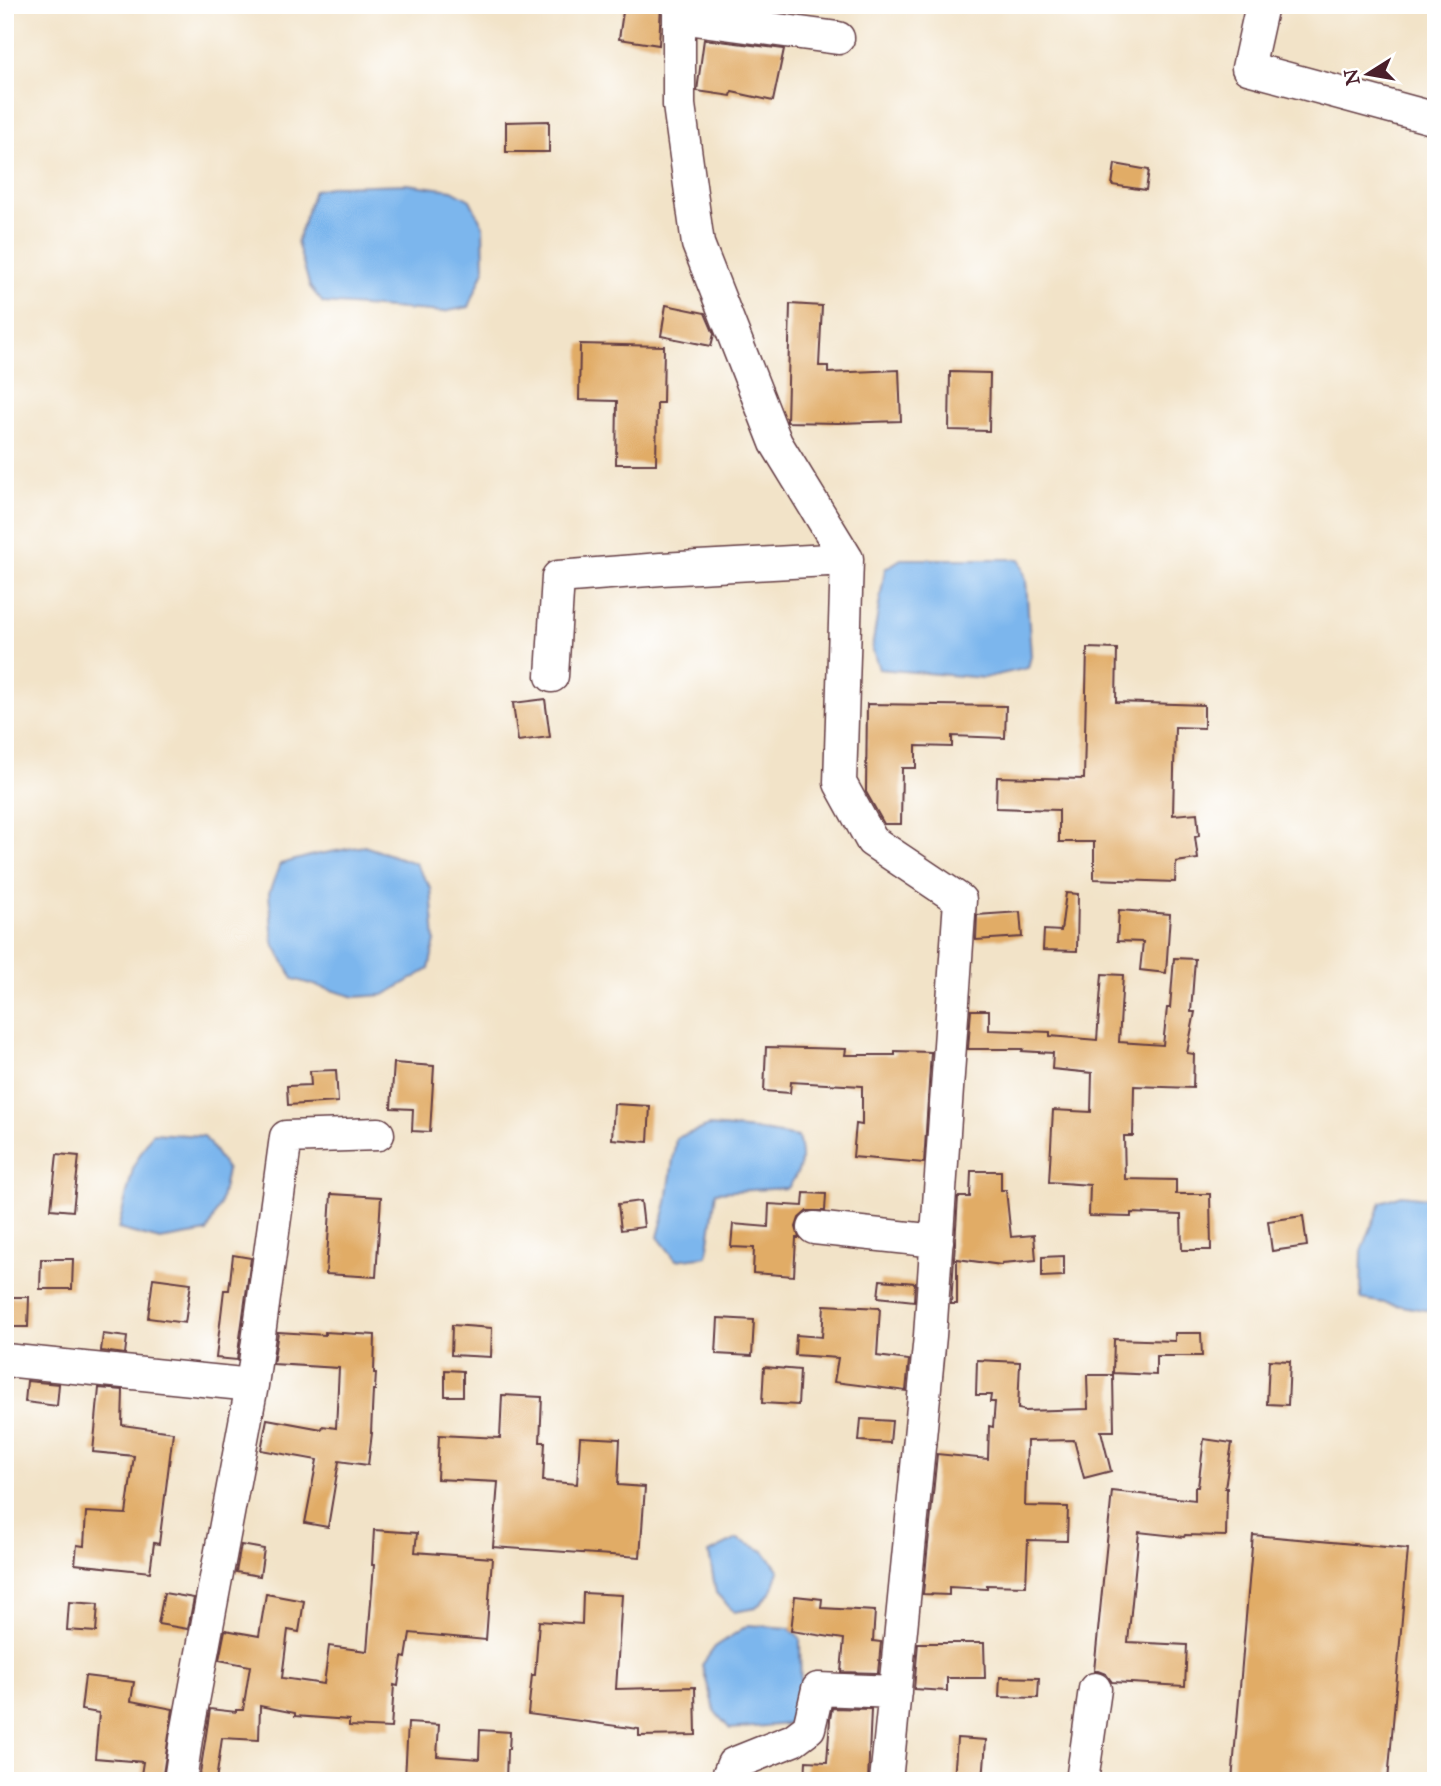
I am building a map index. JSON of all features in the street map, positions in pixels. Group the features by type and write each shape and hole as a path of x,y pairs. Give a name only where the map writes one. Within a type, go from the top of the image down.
{"street":[{"path":"1262,5 1248,68 1436,119"},
{"path":"838,38 680,11 679,105 698,244 776,443 847,559 841,783 872,841 960,901 930,1336 886,1781"},
{"path":"552,676 558,577 847,559"},
{"path":"180,1781 252,1385 286,1137 378,1133"},
{"path":"814,1228 937,1241"},
{"path":"5,1360 252,1385"},
{"path":"726,1781 733,1764 793,1740 809,1728 818,1689 895,1692"},
{"path":"1082,1781 1095,1689"}],"water":[{"path":"407,184 452,190 470,200 483,226 484,270 469,307 443,312 323,303 310,287 297,242 314,190 335,186"},
{"path":"901,559 1020,559 1026,580 1031,656 1028,668 984,678 879,669 872,648 885,569"},
{"path":"364,846 415,863 431,888 435,941 429,969 384,995 355,997 293,979 273,942 269,893 280,864"},
{"path":"709,1126 798,1137 800,1164 788,1188 716,1192 707,1256 676,1260 658,1237 667,1202 676,1138"},
{"path":"152,1133 204,1136 227,1170 220,1204 207,1232 160,1240 118,1229 134,1165"},
{"path":"1401,1195 1436,1199 1436,1312 1361,1299 1362,1251 1381,1202"},
{"path":"737,1539 764,1551 779,1571 772,1591 756,1608 734,1612 716,1593 709,1553"},
{"path":"748,1625 789,1628 800,1638 801,1704 788,1724 730,1729 715,1712 702,1665 715,1647"}],"building":[{"path":"624,5 661,5 659,45 619,39"},
{"path":"704,39 784,49 773,101 732,92 731,96 697,91"},
{"path":"549,121 549,152 506,152 506,122"},
{"path":"1115,164 1149,170 1146,190 1112,185"},
{"path":"790,304 822,306 819,366 828,366 828,373 899,370 901,421 787,422"},
{"path":"666,305 705,313 714,334 711,346 661,336"},
{"path":"580,344 664,346 663,403 657,403 656,464 616,464 617,401 579,400"},
{"path":"950,372 990,373 989,431 949,430"},
{"path":"1087,648 1117,649 1116,702 1204,705 1204,728 1175,727 1173,815 1197,813 1199,836 1195,837 1198,859 1176,862 1175,882 1094,879 1094,842 1059,842 1059,810 996,808 997,777 1084,779"},
{"path":"545,699 550,737 518,741 513,703"},
{"path":"867,704 1006,706 1005,738 952,736 952,747 916,746 916,768 902,768 901,824 884,824 866,792"},
{"path":"1066,893 1078,894 1077,951 1043,950 1044,930 1061,931"},
{"path":"1119,910 1170,914 1166,973 1140,970 1143,942 1117,941"},
{"path":"1020,912 1022,937 976,940 977,915"},
{"path":"1174,958 1195,959 1191,1012 1195,1012 1187,1053 1194,1054 1193,1088 1134,1086 1133,1136 1124,1136 1125,1179 1176,1180 1176,1194 1210,1194 1211,1250 1182,1250 1181,1215 1131,1213 1131,1217 1089,1216 1090,1185 1049,1182 1053,1110 1091,1112 1092,1073 1052,1069 1053,1053 1022,1051 1023,1049 968,1049 971,1010 989,1010 989,1030 1050,1032 1050,1036 1097,1040 1102,974 1123,975 1119,1042 1163,1045 1167,1008 1170,1008"},
{"path":"766,1047 846,1049 845,1055 895,1055 895,1051 931,1052 924,1163 853,1157 856,1124 862,1125 862,1086 791,1082 790,1093 764,1091"},
{"path":"394,1063 434,1066 430,1132 412,1131 413,1109 391,1108"},
{"path":"336,1070 338,1102 288,1105 287,1086 311,1085 310,1071"},
{"path":"614,1104 650,1106 648,1142 612,1139"},
{"path":"57,1154 79,1156 73,1211 51,1209"},
{"path":"971,1171 1001,1171 1001,1190 1006,1190 1011,1237 1034,1235 1036,1260 1002,1265 957,1259 957,1304 951,1304 958,1197 970,1197"},
{"path":"804,1193 826,1194 825,1211 807,1211 799,1218 796,1227 799,1238 796,1238 794,1276 753,1273 754,1248 731,1247 733,1224 768,1227 769,1204 803,1206"},
{"path":"331,1194 381,1197 376,1277 326,1274"},
{"path":"641,1201 644,1227 621,1230 618,1204"},
{"path":"1303,1216 1307,1246 1272,1251 1268,1221"},
{"path":"233,1255 251,1258 237,1360 216,1358 224,1290 229,1290"},
{"path":"1064,1256 1064,1276 1042,1277 1042,1257"},
{"path":"41,1259 73,1259 72,1289 40,1289"},
{"path":"153,1278 191,1283 185,1323 148,1318"},
{"path":"880,1280 915,1283 914,1301 878,1297"},
{"path":"5,1297 29,1297 28,1327 5,1327"},
{"path":"824,1305 880,1308 877,1356 909,1360 906,1391 834,1382 838,1358 795,1355 796,1335 822,1337"},
{"path":"718,1318 754,1320 752,1356 716,1354"},
{"path":"452,1325 492,1328 491,1357 451,1355"},
{"path":"278,1332 375,1335 376,1373 368,1465 339,1461 328,1527 305,1523 317,1460 261,1450 267,1419 322,1429 323,1426 336,1428 339,1368 273,1364"},
{"path":"1175,1333 1201,1333 1202,1356 1156,1356 1156,1375 1113,1373 1114,1339 1175,1341"},
{"path":"103,1334 127,1337 125,1354 101,1351"},
{"path":"977,1360 1020,1362 1018,1409 1024,1411 1088,1409 1087,1375 1113,1375 1114,1431 1101,1431 1111,1471 1084,1478 1074,1440 1027,1441 1025,1506 1068,1507 1067,1541 1028,1540 1026,1586 987,1585 987,1589 949,1587 949,1595 923,1594 937,1454 988,1459 989,1426 993,1427 995,1402 990,1402 991,1395 976,1395"},
{"path":"1269,1360 1290,1361 1288,1405 1267,1404"},
{"path":"764,1367 800,1370 798,1405 762,1403"},
{"path":"445,1370 463,1371 463,1396 445,1396"},
{"path":"27,1381 59,1384 57,1406 25,1402"},
{"path":"99,1388 123,1390 122,1425 173,1432 159,1544 154,1543 150,1572 75,1564 77,1545 84,1546 86,1512 126,1514 134,1456 93,1452"},
{"path":"502,1395 542,1397 540,1442 545,1442 543,1481 577,1484 580,1437 620,1439 618,1485 645,1487 640,1557 493,1547 498,1482 437,1479 439,1435 500,1438"},
{"path":"861,1419 892,1421 890,1443 859,1441"},
{"path":"1204,1439 1232,1443 1225,1488 1226,1536 1184,1537 1139,1532 1128,1642 1187,1645 1185,1686 1112,1682 1106,1674 1094,1671 1112,1491 1195,1500"},
{"path":"374,1530 417,1533 415,1552 492,1558 486,1640 410,1633 406,1658 402,1657 398,1686 394,1685 391,1728 349,1726 349,1720 295,1716 295,1713 260,1706 259,1740 222,1738 216,1781 199,1780 210,1709 236,1712 243,1710 250,1666 219,1660 225,1630 259,1636 266,1594 304,1601 299,1632 288,1630 282,1678 324,1684 329,1646 367,1651"},
{"path":"1253,1535 1408,1549 1388,1781 1232,1781"},
{"path":"241,1545 264,1549 260,1576 236,1572"},
{"path":"164,1593 194,1598 188,1629 158,1624"},
{"path":"583,1593 622,1595 616,1689 695,1687 696,1735 639,1736 639,1729 528,1714 532,1675 535,1675 539,1621 582,1624"},
{"path":"795,1596 822,1599 821,1608 875,1611 873,1641 881,1642 878,1673 841,1672 844,1639 791,1631"},
{"path":"69,1602 98,1604 96,1632 67,1630"},
{"path":"918,1643 984,1643 985,1678 947,1678 947,1691 914,1689"},
{"path":"85,1676 134,1682 131,1701 173,1709 162,1781 140,1781 143,1762 95,1758 99,1713 81,1710"},
{"path":"1000,1677 1039,1678 1038,1698 999,1697"},
{"path":"832,1708 871,1709 868,1781 805,1781 806,1761 827,1762"},
{"path":"408,1723 439,1725 437,1756 479,1759 480,1730 510,1732 506,1781 405,1779"},
{"path":"957,1738 986,1740 983,1781 954,1781"}]}
